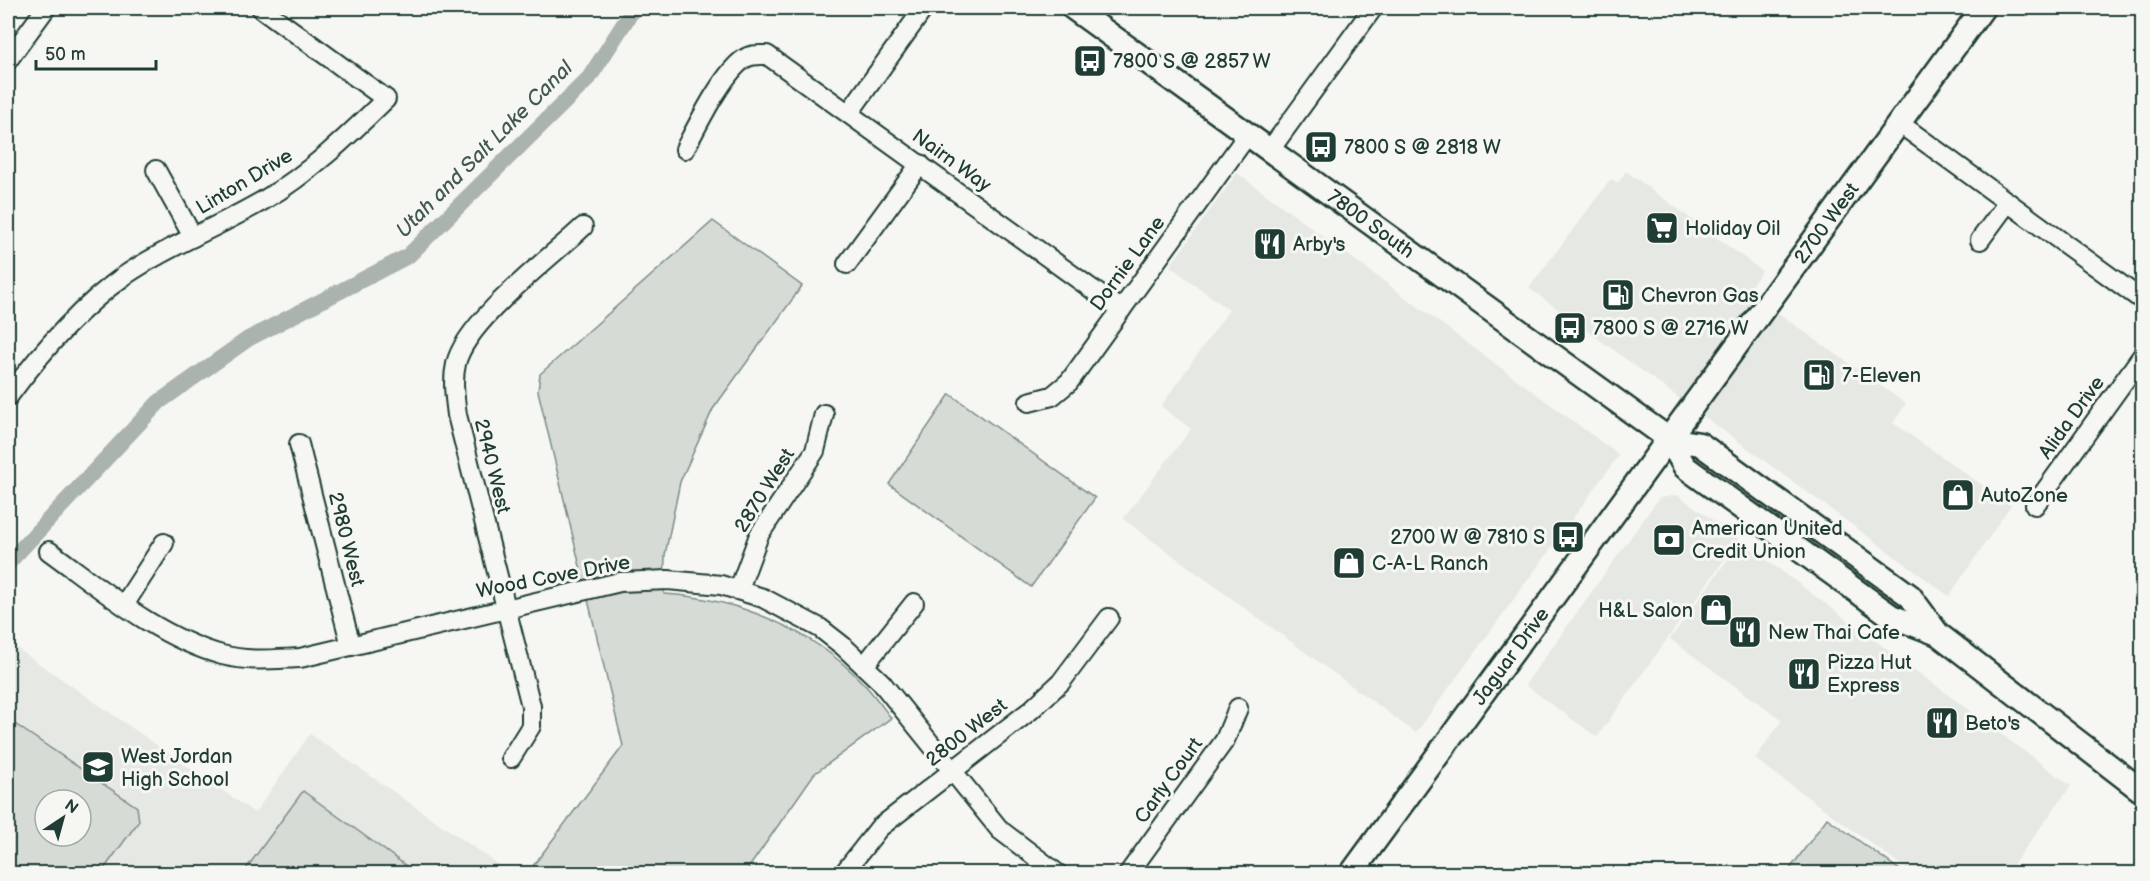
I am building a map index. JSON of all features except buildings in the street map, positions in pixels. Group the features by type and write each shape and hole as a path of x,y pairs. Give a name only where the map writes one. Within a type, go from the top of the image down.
{"main road":[{"name":"7800 South","path":"1073,8 1669,439 1700,444 1910,596 1938,634 2142,791"},
{"name":"2700 West","path":"1669,439 1983,8"},
{"name":"Jaguar Drive","path":"1351,873 1669,439"}],"street":[{"path":"8,60 46,8"},
{"name":"Linton Drive","path":"8,396 42,352 86,306 125,276 293,181 321,159 386,99 261,8"},
{"path":"849,113 924,8"},
{"path":"1270,150 1373,8"},
{"name":"Nairn Way","path":"685,149 704,111 733,70 743,59 753,54 766,55 1121,310"},
{"path":"1899,123 2142,300"},
{"name":"Dornie Lane","path":"1029,402 1052,396 1069,382 1248,134"},
{"path":"847,264 920,164"},
{"path":"156,170 193,237"},
{"path":"1980,240 2008,202"},
{"name":"2940 West","path":"511,758 531,726 531,706 457,415 454,387 456,363 466,340 483,318 583,227"},
{"name":"Alida Drive","path":"2035,505 2142,356"},
{"name":"2870 West","path":"739,589 759,535 815,451 824,414"},
{"name":"2980 West","path":"299,444 351,646"},
{"path":"124,604 164,543"},
{"name":"Wood Cove Drive","path":"49,551 146,621 182,641 223,655 258,660 300,658 506,607 620,582 668,580 739,589 763,598 820,628 864,666 881,682 951,772 1000,830 1050,871"},
{"path":"864,666 914,603"},
{"name":"2800 West","path":"843,873 879,828 1031,710 1061,682 1109,618"},
{"name":"Carly Court","path":"1128,873 1225,740 1238,708"}],"shaded area":[{"path":"1626,171 1762,271 1747,291 1906,404 1893,423 2011,505 1949,596 1529,288 1611,179 1618,183"},
{"path":"1237,173 1619,455 1416,733 1123,519 1191,429 1161,406 1229,310 1170,266"},
{"path":"713,221 802,286 713,409 680,482 665,555 664,594 718,602 771,620 796,632 820,646 842,663 866,686 891,718 814,774 745,873 527,874 623,746 538,391 540,374"},
{"path":"950,394 1095,498 1031,587 889,484"},
{"path":"1678,495 1739,539 1597,737 1525,685 1659,498"},
{"path":"1741,541 2071,786 2007,873 1912,873 1755,759 1782,720 1670,639"},
{"name":"West Jordan High School","path":"8,642 255,813 310,734 511,873 8,873"},
{"path":"9,720 137,807 139,821 101,873 8,873"},
{"path":"303,791 416,873 243,873"},
{"path":"1827,818 1904,873 1787,873"}],"waterway":[{"name":"Utah and Salt Lake Canal","path":"8,563 159,402 248,339 408,256 589,78 634,8"}],"place":[{"name":"7800 S @ 2857 W","path":"1090,61"},
{"name":"7800 S @ 2818 W","path":"1321,147"},
{"name":"Holiday Oil","path":"1662,228"},
{"name":"Arby's","path":"1270,244"},
{"name":"Chevron Gas","path":"1618,295"},
{"name":"7800 S @ 2716 W","path":"1570,328"},
{"name":"7-Eleven","path":"1819,375"},
{"name":"AutoZone","path":"1958,495"},
{"name":"2700 W @ 7810 S","path":"1568,537"},
{"name":"American United Credit Union","path":"1669,540"},
{"name":"C-A-L Ranch","path":"1349,563"},
{"name":"H&L Salon","path":"1716,610"},
{"name":"New Thai Cafe","path":"1745,632"},
{"name":"Pizza Hut Express","path":"1804,674"},
{"name":"Beto's","path":"1942,723"},
{"name":"West Jordan High School","path":"98,767"}]}
